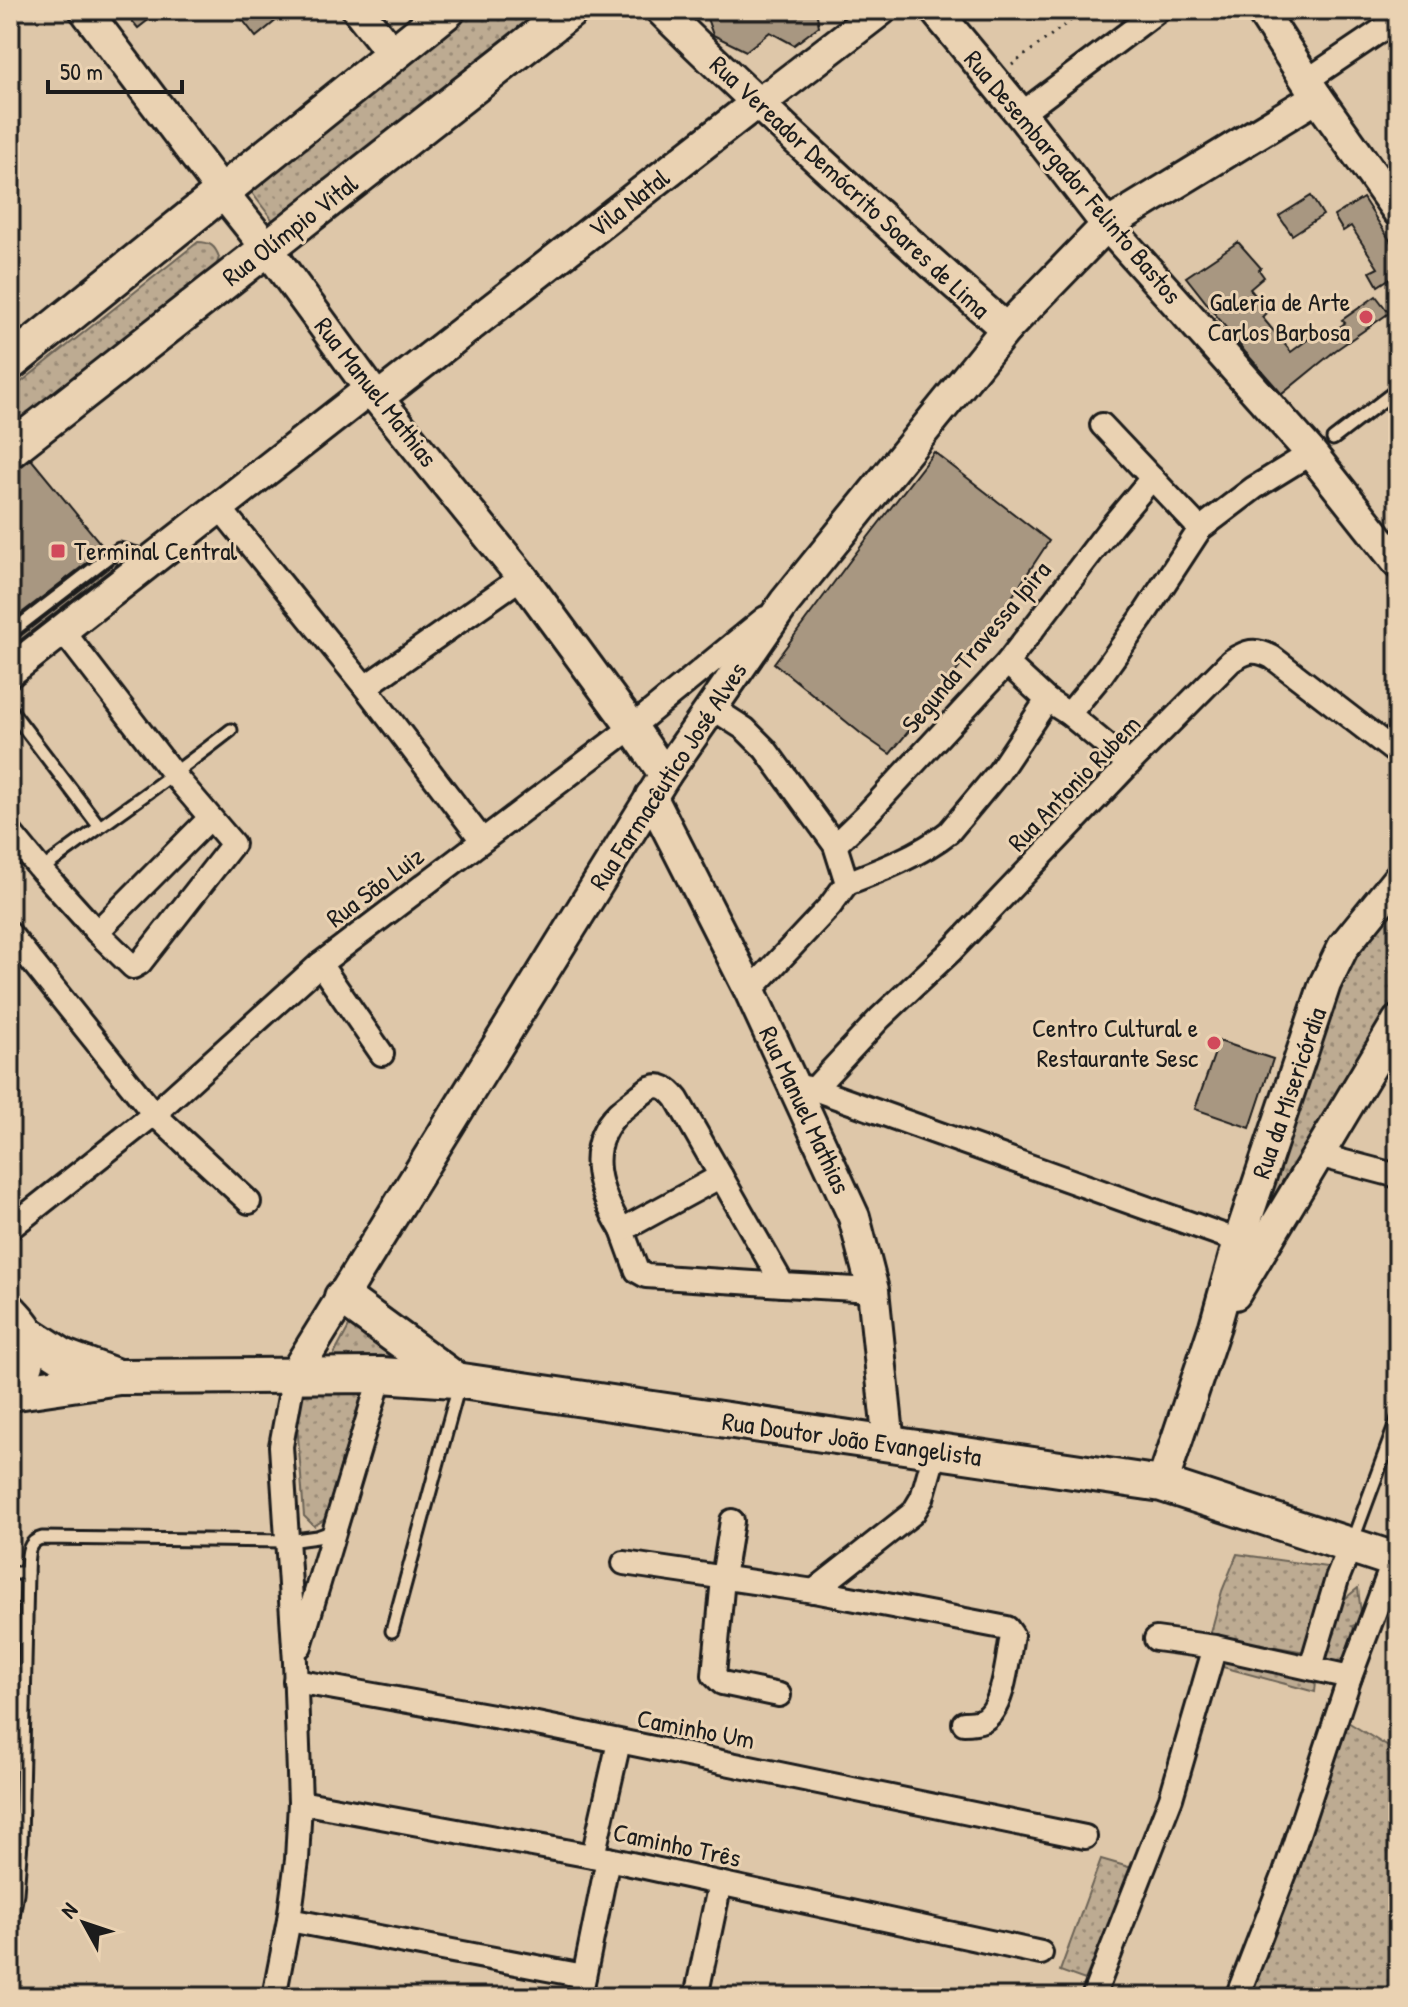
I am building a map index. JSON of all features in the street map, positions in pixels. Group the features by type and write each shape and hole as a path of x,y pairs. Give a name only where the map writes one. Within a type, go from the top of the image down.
{"main road":[{"path":"10,363 448,10"},
{"name":"Rua Olímpio Vital","path":"10,450 571,10"},
{"path":"342,1297 458,1380"},
{"path":"18,1322 64,1357 119,1377"},
{"path":"12,1392 27,1364 18,1322"},
{"name":"Rua Doutor João Evangelista","path":"119,1377 381,1375 458,1380 1162,1484 1396,1561"},
{"path":"12,1392 119,1377"}],"street":[{"name":"Rua Manuel Mathias","path":"85,10 374,393 522,577 632,727 750,991 804,1087 854,1217 873,1290 889,1445"},
{"path":"358,10 393,54"},
{"name":"Rua Vereador Demócrito Soares de Lima","path":"661,10 879,217 1006,329"},
{"name":"Vila Natal","path":"10,671 220,508 881,10"},
{"name":"Rua Desembargador Felinto Bastos","path":"935,10 1107,225 1322,446 1398,563"},
{"path":"1021,114 1159,10"},
{"path":"1261,10 1398,211"},
{"path":"1312,89 1398,19"},
{"name":"Rua Farmacêutico José Alves","path":"294,1375 658,785 785,602 1006,329 1107,225 1312,89"},
{"path":"1102,425 1200,529"},
{"path":"1069,714 1141,619 1200,529 1254,488 1322,446"},
{"name":"Segunda Travessa Ipira","path":"835,845 1007,663 1152,478"},
{"path":"220,508 365,687 482,840"},
{"path":"365,687 522,577"},
{"name":"Rua São Luiz","path":"10,1228 154,1114 320,964 632,727 785,602"},
{"path":"10,832 97,932 133,967 140,963 232,846 63,631"},
{"name":"Rua Antonio Rubem","path":"804,1087 952,950 1129,764 1231,661 1244,653 1261,651 1272,657 1398,754"},
{"path":"1007,663 1047,700 1069,714 1129,764"},
{"path":"750,991 830,906 847,883 908,856 949,832 999,772 1047,700"},
{"path":"711,707 745,729 765,749 835,845 847,883"},
{"path":"97,932 210,818"},
{"name":"Rua da Misericórdia","path":"1162,1484 1325,984 1343,947 1394,889"},
{"path":"10,934 17,960 154,1114 249,1202"},
{"path":"320,964 382,1054"},
{"name":"Rua da Misericórdia","path":"1215,1326 1398,1021"},
{"path":"783,1285 671,1092 661,1086 648,1089 612,1120 599,1147 597,1163 603,1195 622,1230 637,1271 643,1275 783,1285 873,1290"},
{"path":"804,1087 1239,1241"},
{"path":"1318,1155 1398,1176"},
{"path":"622,1230 721,1176"},
{"path":"274,1997 297,1860 300,1802 281,1446 294,1375"},
{"path":"295,1671 381,1375"},
{"path":"814,1591 913,1513 922,1498 935,1452"},
{"path":"732,1521 714,1675 722,1683 779,1695"},
{"path":"1311,1667 1337,1579 1350,1547"},
{"path":"1237,1997 1285,1873 1350,1677 1396,1561"},
{"path":"624,1563 814,1591 1009,1629 1012,1635 996,1707 982,1721 964,1723"},
{"path":"1156,1639 1215,1647 1350,1677"},
{"path":"1093,1997 1171,1798 1215,1647"},
{"name":"Caminho Um","path":"295,1671 619,1742 1085,1837"},
{"path":"289,1920 582,1987 619,1742"},
{"name":"Caminho Três","path":"300,1802 601,1858 1041,1953"},
{"path":"696,1997 720,1883"}],"lane":[{"path":"1322,446 1398,389"},
{"path":"10,633 119,549 141,555 149,564"},
{"path":"10,709 99,826"},
{"path":"41,870 174,775 231,730"},
{"path":"392,1631 458,1380"},
{"path":"1350,1547 1398,1418"},
{"path":"10,1933 21,1842 28,1549 42,1538 288,1541 334,1531"},
{"path":"10,1573 27,1573"}],"path":[{"path":"993,79 1084,10"}],"shaded area":[{"path":"475,10 546,10 275,223 249,189"},
{"path":"198,242 212,245 216,250 219,257 216,267 10,428 10,391"},
{"path":"1398,879 1398,1021 1215,1326 1325,984"},
{"path":"352,1321 409,1360 330,1362"},
{"path":"363,1390 325,1519 314,1526 304,1516 295,1396"},
{"path":"1237,1554 1327,1567 1306,1652 1210,1636 1222,1591"},
{"path":"1358,1588 1362,1622 1352,1626 1343,1665 1322,1661 1335,1633 1330,1634 1336,1606"},
{"path":"1220,1652 1317,1673 1315,1692 1219,1666"},
{"path":"1343,1719 1398,1753 1398,1997 1242,1997"},
{"path":"1101,1859 1132,1868 1085,1980 1060,1971"}],"building":[{"path":"123,10 161,10 138,28"},
{"path":"235,10 289,10 256,37"},
{"path":"704,10 816,10 819,26 794,45 770,32 746,51 713,35"},
{"path":"1311,196 1323,215 1292,235 1279,216"},
{"path":"1363,198 1398,253 1398,273 1378,286 1370,272 1378,268 1351,226 1343,231 1334,216"},
{"path":"1238,242 1261,268 1259,270 1264,277 1250,289 1268,311 1262,317 1291,352 1318,332 1323,339 1345,323 1342,320 1376,296 1389,313 1336,350 1282,394 1186,277"},
{"path":"934,452 1049,541 1004,609 890,754 774,663"},
{"name":"Terminal Central","path":"31,459 105,549 10,622 10,471"},
{"path":"116,562 118,564 10,648 10,641"},
{"path":"1219,1041 1273,1059 1250,1128 1195,1109"}],"place":[{"name":"Galeria de Arte Carlos Barbosa","path":"1366,317"},
{"name":"Terminal Central","path":"58,551"},
{"name":"Centro Cultural e Restaurante Sesc","path":"1214,1043"}]}
